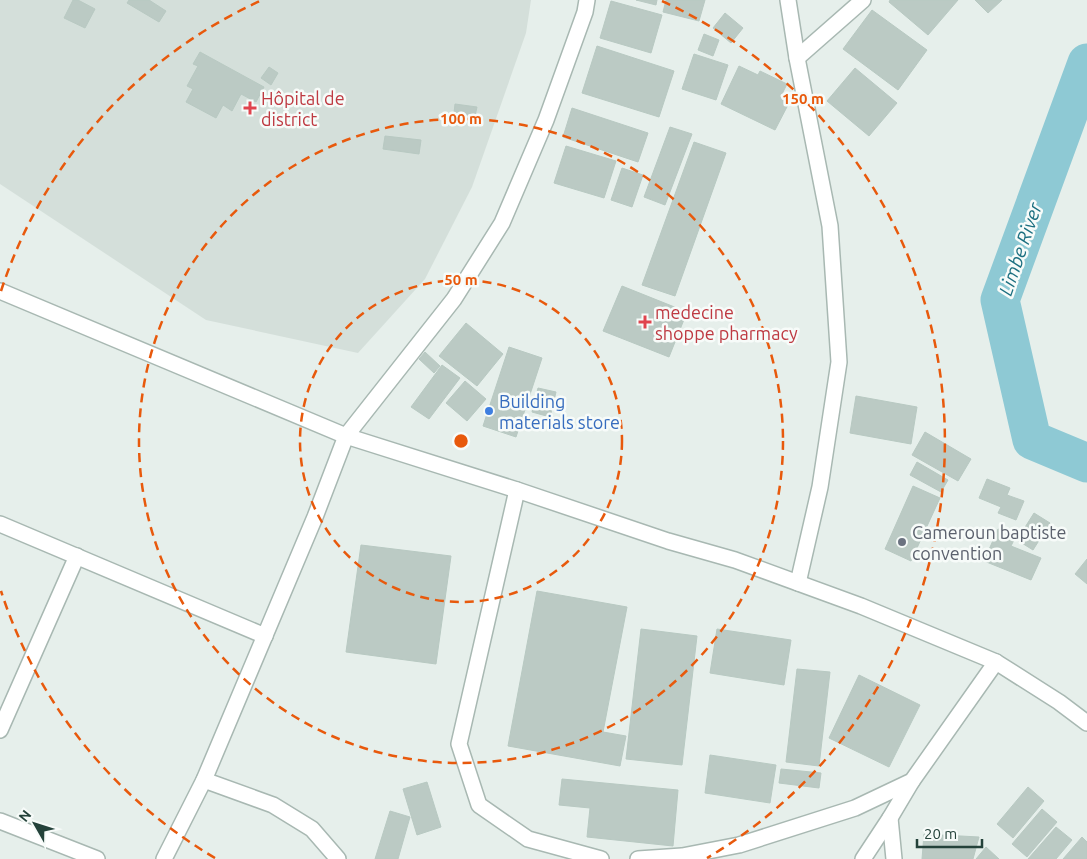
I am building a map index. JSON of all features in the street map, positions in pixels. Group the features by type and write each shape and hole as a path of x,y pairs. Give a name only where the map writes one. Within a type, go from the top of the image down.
{"street":[{"path":"164,859 204,780 315,517 346,436 454,299 502,223 546,120 585,12 587,0"},
{"path":"788,0 797,58 830,226 839,362 820,487 798,582"},
{"path":"797,58 863,0"},
{"path":"0,291 346,436 798,582 862,606 996,662 1059,702 1087,723"},
{"path":"517,490 459,744 479,805 528,839 601,859"},
{"path":"0,524 265,636"},
{"path":"0,730 78,556"},
{"path":"863,859 912,781 996,662"},
{"path":"204,780 273,804 312,829 338,859"},
{"path":"638,859 682,856 739,845 855,808 912,781"},
{"path":"890,818 894,859"},
{"path":"0,821 97,859"}],"shaded area":[{"name":"Hôpital de district","path":"0,0 531,0 526,33 472,187 425,279 358,353 206,320 0,184"}],"building":[{"path":"73,0 78,0 95,9 85,28 64,18"},
{"path":"129,0 149,0 166,11 159,22 127,3"},
{"path":"636,0 657,0 656,5"},
{"path":"666,0 705,0 699,21 663,12"},
{"path":"890,0 958,0 928,35 889,2"},
{"path":"975,0 1002,0 988,13"},
{"path":"611,1 662,15 651,53 600,38"},
{"path":"872,10 927,50 898,90 843,49"},
{"path":"725,13 743,28 731,43 713,28"},
{"path":"704,34 719,40 713,56 698,50"},
{"path":"597,46 674,71 659,117 582,93"},
{"path":"200,52 264,87 256,102 241,94 232,111 223,105 216,118 186,102 193,89 187,86 198,66 193,64"},
{"path":"694,54 728,65 716,100 682,89"},
{"path":"739,66 758,75 760,71 787,84 781,96 790,101 775,130 721,104"},
{"path":"269,67 278,73 271,85 261,78"},
{"path":"855,68 897,103 869,136 827,101"},
{"path":"455,104 477,107 475,116 454,113"},
{"path":"572,108 648,133 638,162 563,137"},
{"path":"670,127 692,134 665,205 644,197"},
{"path":"385,136 421,140 419,154 383,149"},
{"path":"694,142 726,153 675,296 642,285"},
{"path":"566,146 616,161 604,198 554,183"},
{"path":"622,168 643,175 632,207 611,200"},
{"name":"medecine shoppe pharmacy","path":"622,286 687,312 669,357 603,331"},
{"path":"466,323 503,354 477,386 439,356"},
{"path":"509,347 542,358 516,437 483,426"},
{"path":"425,352 440,366 434,373 419,359"},
{"path":"442,365 460,378 429,419 411,407"},
{"path":"465,381 486,399 467,421 446,403"},
{"path":"538,388 556,392 550,417 532,412"},
{"path":"856,396 917,407 911,444 850,433"},
{"path":"925,432 971,459 958,481 912,455"},
{"path":"917,462 948,480 941,492 910,475"},
{"path":"987,479 1010,488 1007,495 1024,501 1016,520 998,513 1001,507 979,498"},
{"path":"913,486 940,498 911,561 885,549"},
{"path":"1034,513 1050,523 1033,550 1017,540"},
{"path":"998,529 1016,536 1011,546 1041,558 1031,580 984,561"},
{"path":"361,545 451,556 436,664 346,652"},
{"path":"1087,559 1087,584 1075,574"},
{"path":"537,591 627,607 603,732 626,736 620,766 508,746"},
{"path":"641,629 697,636 682,765 626,759"},
{"path":"717,629 791,640 784,685 710,673"},
{"path":"797,669 830,672 819,766 786,762"},
{"path":"859,675 920,705 889,767 829,738"},
{"path":"710,755 776,765 770,803 705,793"},
{"path":"781,769 821,773 819,788 779,783"},
{"path":"562,779 678,790 673,846 587,837 590,808 559,805"},
{"path":"427,782 441,827 417,835 403,789"},
{"path":"1028,787 1044,801 1013,838 997,824"},
{"path":"1042,809 1057,822 1027,857 1012,844"},
{"path":"390,811 410,817 398,859 375,859"},
{"path":"1056,827 1072,840 1056,859 1028,859"},
{"path":"924,834 979,837 973,859 922,859"},
{"path":"1082,837 1087,842 1087,859 1063,859"},
{"path":"986,847 999,859 976,859"}],"waterway":[{"name":"Limbe River","path":"1087,63 1000,300 1032,440 1087,463"}],"place":[{"name":"Hôpital de district","path":"250,108"},
{"name":"medecine shoppe pharmacy","path":"645,322"},
{"name":"Building materials store","path":"489,411"},
{"name":"Cameroun baptiste convention","path":"902,542"}]}
